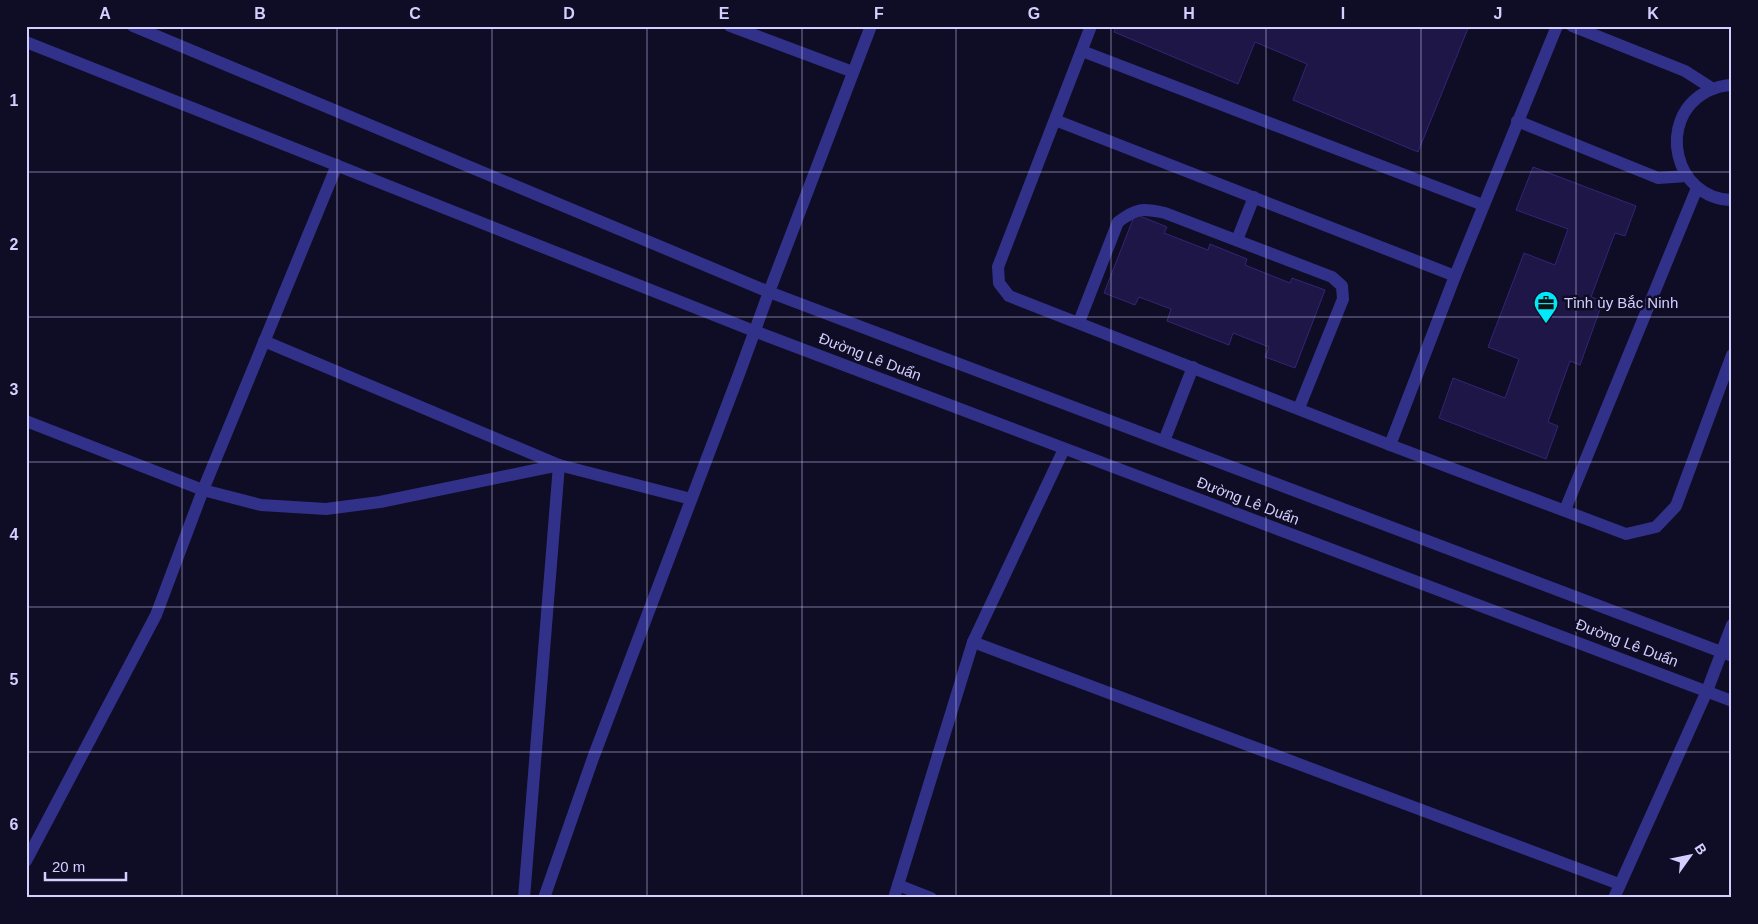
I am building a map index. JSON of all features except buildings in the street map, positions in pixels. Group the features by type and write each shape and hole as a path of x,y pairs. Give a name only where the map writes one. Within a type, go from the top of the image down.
{"street":[{"name":"Đường Lê Duẩn","path":"133,26 768,292 1726,654"},
{"path":"730,26 853,72"},
{"path":"544,898 593,758 768,292 871,26"},
{"path":"1092,26 998,267 998,283 1009,296 1390,445 1626,534 1656,527 1676,506 1732,355"},
{"path":"1390,445 1483,205 1557,26"},
{"path":"1572,26 1685,71 1713,88"},
{"name":"Đường Lê Duẩn","path":"26,42 754,331 1732,701"},
{"path":"1082,51 1483,205"},
{"path":"1730,82 1713,88 1689,106 1681,119 1677,133 1676,149 1680,163 1687,176 1697,188 1710,195 1725,200 1732,200"},
{"path":"1055,120 1455,276"},
{"path":"1517,121 1658,178 1687,176"},
{"path":"26,861 156,614 203,490 337,165"},
{"path":"1565,510 1697,188"},
{"path":"1237,240 1254,197"},
{"path":"1079,322 1118,222 1132,212 1148,209 1165,213 1332,277 1342,286 1343,298 1299,408"},
{"path":"264,341 558,465 691,498"},
{"path":"1164,441 1193,367"},
{"path":"26,421 203,490 261,505 326,509 380,502 558,465"},
{"path":"894,898 973,642 1064,449"},
{"path":"524,898 558,465"},
{"path":"1614,898 1707,691 1726,654 1732,625"},
{"path":"973,642 1619,884"},
{"path":"898,885 931,898"}],"place":[{"name":"Tỉnh ủy Bắc Ninh","path":"1546,324"}]}
